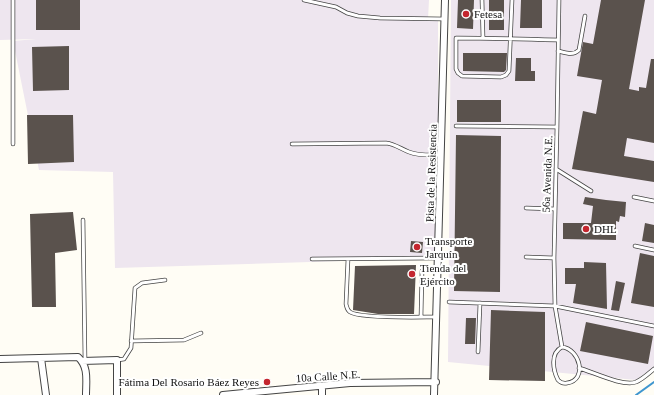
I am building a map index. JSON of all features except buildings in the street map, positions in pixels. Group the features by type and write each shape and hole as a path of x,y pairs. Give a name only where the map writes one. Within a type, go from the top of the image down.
{"street":[{"name":"Pista de la Resistencia","path":"434,395 436,382 445,0"},
{"path":"0,359 78,357 84,361 117,360 117,395"},
{"path":"41,358 46,395"},
{"path":"84,361 86,368 86,395"},
{"name":"10a Calle N.E.","path":"223,395 350,383 436,382"},
{"path":"322,386 322,395"}],"lane":[{"path":"13,0 13,144"},
{"path":"304,0 336,8 358,16 380,18 445,19"},
{"path":"482,0 483,38"},
{"path":"512,0 510,39 509,71 506,75 501,76 462,76 458,73 456,70 456,38 483,38 510,39 558,40"},
{"name":"56a Avenida N.E.","path":"558,0 554,258 555,306 562,347"},
{"path":"558,51 576,54 579,50 585,16"},
{"path":"456,126 557,127"},
{"path":"292,144 386,143 393,144 408,152 416,154 441,155"},
{"path":"556,168 592,191"},
{"path":"634,197 654,201"},
{"path":"526,208 555,209"},
{"path":"83,220 84,361"},
{"path":"634,246 654,250"},
{"path":"526,257 554,258"},
{"path":"312,259 438,258"},
{"path":"348,259 346,304 349,312 364,316 437,317"},
{"path":"421,317 422,271"},
{"path":"117,360 124,359 131,348 135,288 142,283 165,280"},
{"path":"449,302 555,306 654,326"},
{"path":"478,352 480,303"},
{"path":"132,342 184,340 201,333"},
{"path":"562,347 572,351 577,356 579,368 579,376 573,382 564,384 558,380 554,368 554,358 557,350 562,347"},
{"path":"579,368 623,382 631,383 637,381 654,369"}],"shaded area":[{"path":"0,0 429,0 428,19 438,19 438,258 115,268 113,172 39,170 13,41 36,39 0,40"},
{"path":"451,0 654,0 654,367 636,380 448,362"}],"waterway":[{"path":"636,395 654,382"}],"place":[{"name":"Fetesa","path":"466,14"},
{"name":"DHL","path":"586,229"},
{"name":"Transporte Jarquín","path":"417,247"},
{"name":"Tienda del Ejército","path":"412,274"},
{"name":"Fátima Del Rosario Báez Reyes","path":"267,382"}]}
